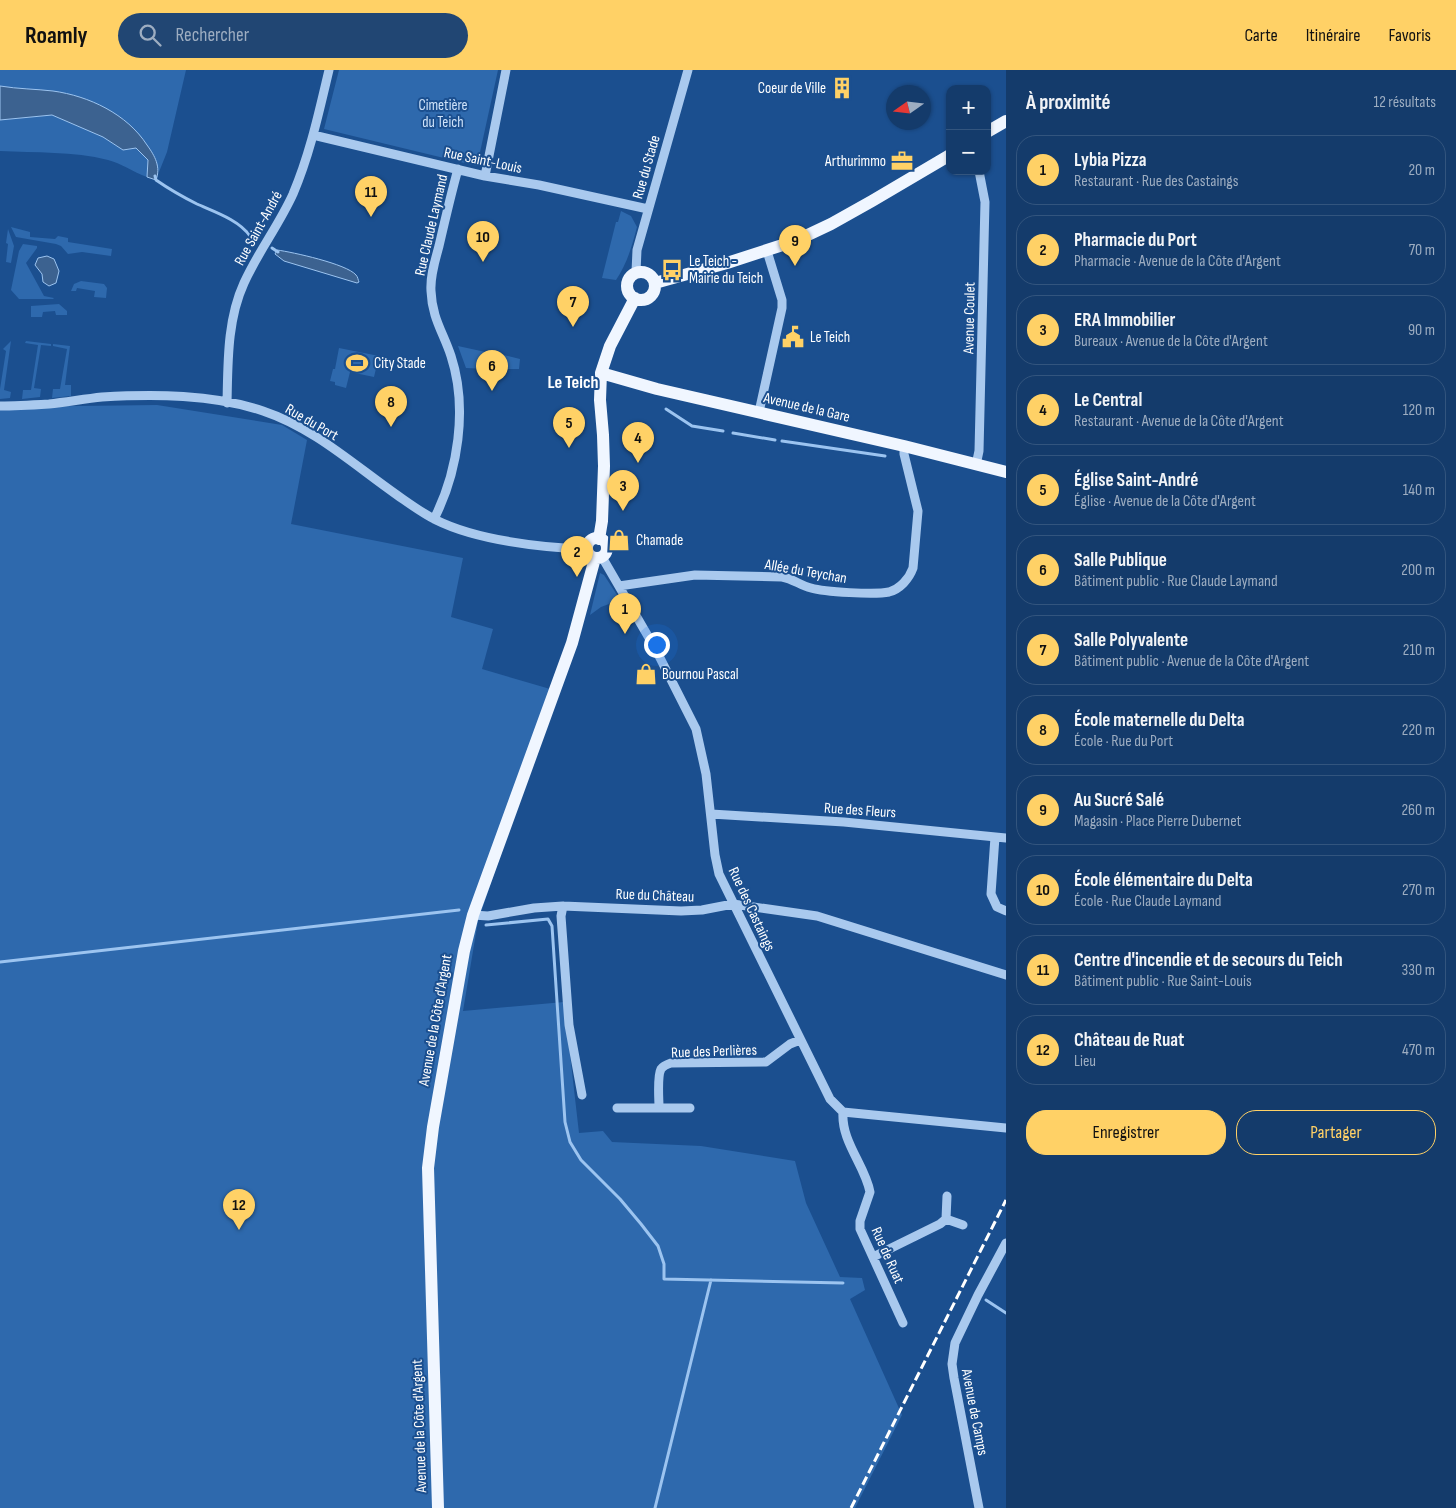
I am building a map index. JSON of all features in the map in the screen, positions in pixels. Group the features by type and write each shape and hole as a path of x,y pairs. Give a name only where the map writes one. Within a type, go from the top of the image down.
{"main road":[{"path":"990,130 1006,121"},
{"path":"655,282 767,251 795,241 831,224 946,157"},
{"path":"636,272 648,273 655,282 654,292 644,300 631,295 627,287 629,278 636,272"},
{"path":"599,539 602,521 604,466 600,400 601,374 610,346 635,298"},
{"name":"Avenue de la Gare","path":"601,374 1006,472"},
{"path":"599,539 607,547 606,553 595,555 591,541 599,539"},
{"name":"Avenue de la Côte d'Argent","path":"438,1508 428,1168 433,1127 464,951 473,915 572,643 595,555"}],"street":[{"name":"Rue Saint-André","path":"227,403 228,354 232,324 240,294 248,274 280,221 293,192 313,135 329,70"},
{"path":"485,176 506,70"},
{"name":"Rue du Stade","path":"636,272 637,250 688,70"},
{"name":"Rue Saint-Louis","path":"313,135 458,168 485,176 539,185 648,209"},
{"name":"Rue Claude Laymand","path":"434,519 447,488 459,440 455,368 448,346 434,316 431,292 433,271 458,168"},
{"name":"Avenue Coulet","path":"976,465 979,442 984,218 984,202 980,175"},
{"path":"759,412 782,308 782,300 767,251"},
{"name":"Rue du Port","path":"0,406 47,404 101,398 166,396 227,403 264,412 312,434 434,519 469,532 595,555"},
{"name":"Allée du Teychan","path":"620,586 711,574 782,577 812,589 842,592 878,593 888,592 897,588 905,582 913,568 918,511 904,446"},
{"name":"Rue des Castaings","path":"595,555 620,586 656,650 696,729 706,774 715,855 719,874 800,1040 830,1098 842,1112"},
{"name":"Rue des Fleurs","path":"711,814 844,822 1006,838"},
{"path":"995,837 991,894 997,908 1006,911"},
{"name":"Rue du Château","path":"473,915 488,916 534,908 563,906 681,912 733,904 817,916 1006,975"},
{"path":"563,906 560,916 569,1025 582,1096"},
{"name":"Rue des Perlières","path":"659,1107 659,1075 661,1069 666,1065 671,1063 766,1062 790,1044 800,1040"},
{"path":"617,1108 690,1108"},
{"path":"842,1112 1006,1128"},
{"name":"Rue de Ruat","path":"842,1112 842,1123 870,1192 860,1225 903,1323"},
{"path":"946,1219 947,1196"},
{"path":"873,1257 934,1228 946,1219"},
{"path":"946,1219 964,1225"},
{"name":"Avenue de Camps","path":"979,1508 954,1378 953,1353 960,1331 1006,1243"}],"green space":[{"path":"0,70 186,70 167,152 159,172 152,155 143,141 119,117 88,101 71,96 49,91 31,91 0,86"},
{"name":"Cimetière du Teich","path":"339,70 498,70 477,166 324,129"},
{"path":"52,115 103,137 123,150 136,148 148,160 147,177 113,161 95,157 0,151 0,120"},
{"path":"621,211 631,216 637,227 626,261 616,280 602,278 616,222 618,222"},
{"path":"11,227 30,232 30,237 55,239 58,236 68,238 68,242 112,249 111,256 82,252 68,254 61,246 56,244 16,237"},
{"path":"8,229 14,246 11,263 6,262"},
{"path":"23,244 37,246 26,263 44,296 53,299 19,299 11,290 19,251"},
{"path":"81,281 104,284 107,288 106,298 94,297 95,291 77,288 76,291 71,291 74,284"},
{"path":"59,304 67,311 67,315 56,315 55,311 43,312 42,317 31,317 31,306"},
{"path":"11,341 4,390 11,392 10,398 0,399 6,351 3,349"},
{"path":"26,341 51,344 51,346 41,345 34,388 41,389 40,397 22,399 23,390 31,390 38,345 25,343"},
{"path":"53,344 70,346 65,385 71,385 71,396 52,398 53,389 60,389 67,349 53,346"},
{"path":"458,346 490,353 487,369 466,368"},
{"name":"City Stade","path":"339,348 379,356 374,377 350,372 346,388 335,385 335,382 330,381 333,369 335,369"},
{"path":"495,353 520,359 519,369 493,369"},
{"path":"157,405 282,425 307,440 291,524 463,558 451,617 493,629 482,669 557,691 478,921 463,1011 564,1002 579,1133 603,1131 612,1142 701,1146 795,1161 806,1203 840,1277 862,1278 865,1290 850,1299 902,1415 855,1508 0,1508 0,407"},
{"path":"600,573 604,575 619,598 590,615"}],"shaded area":[{"path":"0,86 67,93 106,108 129,124 150,149 155,157 158,171 156,180 147,177 148,160 136,148 123,150 103,137 52,115 0,120"},
{"path":"277,250 306,256 342,267 356,275 359,282 357,283 284,261 275,254"},
{"path":"47,256 54,259 59,271 56,283 49,286 43,282 42,274 35,265 38,258"}],"waterway":[{"path":"155,176 156,180 176,193 240,225 250,236"},
{"path":"272,248 278,252"},
{"path":"666,409 692,426 723,431"},
{"path":"733,433 775,440"},
{"path":"782,441 885,456"},
{"path":"0,962 459,910"},
{"path":"486,925 548,919 552,926 565,1122 570,1142 581,1160 620,1199 658,1246 664,1264 664,1279 843,1283"},
{"path":"655,1508 711,1280"},
{"path":"986,1300 1006,1313"}],"railway":[{"path":"851,1508 1006,1200"}],"place":[{"name":"Coeur de Ville","path":"842,88"},
{"name":"Arthurimmo","path":"902,161"},
{"name":"Centre d'incendie et de secours du Teich","path":"371,217"},
{"name":"École élémentaire du Delta","path":"483,262"},
{"name":"Au Sucré Salé","path":"795,266"},
{"name":"Le Teich - Mairie du Teich","path":"672,270"},
{"name":"Salle Polyvalente","path":"573,327"},
{"name":"Le Teich","path":"793,337"},
{"name":"City Stade","path":"357,363"},
{"name":"Salle Publique","path":"492,391"},
{"name":"École maternelle du Delta","path":"391,427"},
{"name":"Église Saint-André","path":"569,448"},
{"name":"Le Central","path":"638,463"},
{"name":"ERA Immobilier","path":"623,511"},
{"name":"Chamade","path":"619,540"},
{"name":"Pharmacie du Port","path":"577,577"},
{"name":"Lybia Pizza","path":"625,634"},
{"name":"Bournou Pascal","path":"646,674"},
{"name":"Château de Ruat","path":"239,1230"}],"district":[{"name":"Le Teich","path":"573,382"}]}
